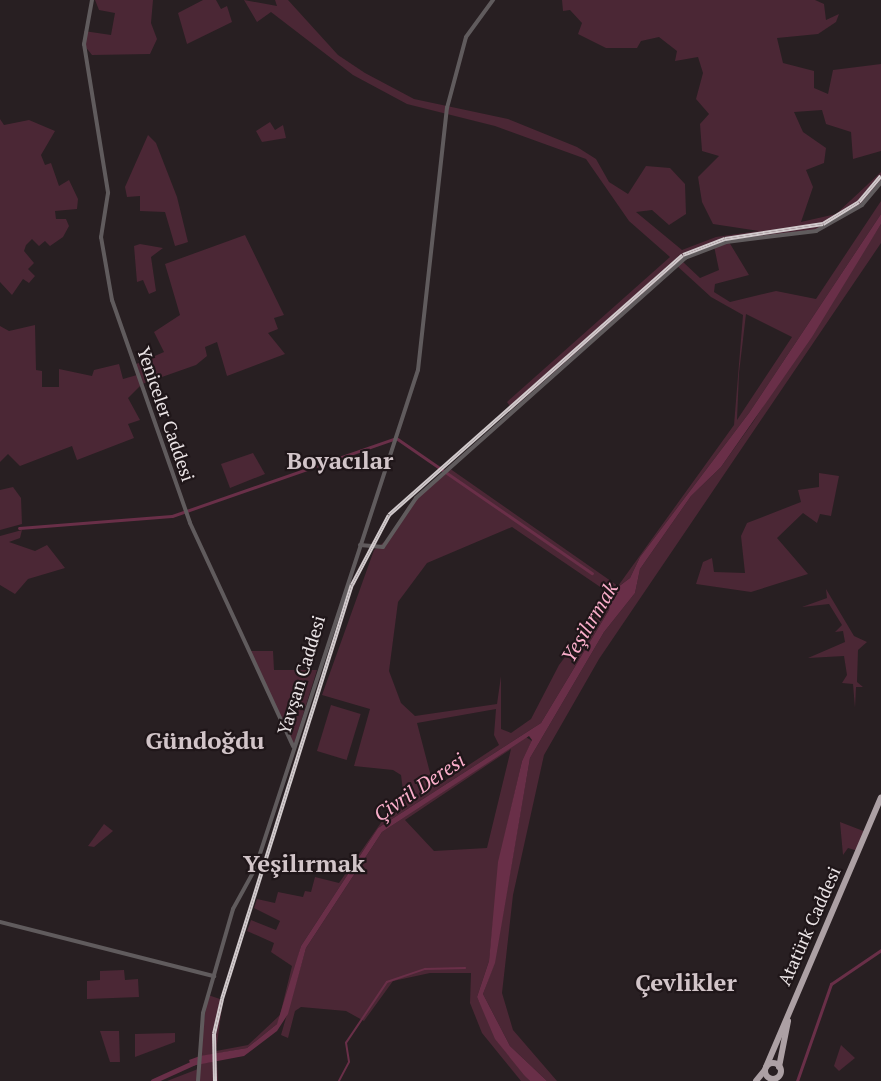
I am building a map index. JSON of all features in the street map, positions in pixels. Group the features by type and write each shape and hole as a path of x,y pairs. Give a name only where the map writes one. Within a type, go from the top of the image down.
{"highway":[{"name":"Atatürk Caddesi","path":"881,798 766,1068 768,1079 778,1079 790,1016 881,807"},
{"path":"756,1081 766,1068 779,1067"}],"street":[{"name":"Yeniceler Caddesi","path":"92,0 84,31 88,72 108,193 101,237 110,296 186,511 293,747"},
{"name":"Yavşan Caddesi","path":"198,1081 198,1057 214,974 293,747 360,544 399,439 426,328 431,242 451,90 466,38 493,0"},
{"path":"360,544 383,547 403,511 685,258 726,242 816,231 862,205 881,183"},
{"path":"0,922 214,974"}],"shaded area":[{"path":"95,0 153,0 151,23 157,39 150,54 92,55 84,45 84,31 111,35 115,13 99,10"},
{"path":"203,0 216,0 221,9 227,6 232,22 187,44 178,13"},
{"path":"244,0 277,6 275,0 288,0 338,55 365,73 414,99 508,119 577,147 596,159 609,182 628,194 646,166 670,168 685,184 686,214 669,225 652,210 636,212 682,250 716,237 759,231 713,224 702,202 698,177 719,156 702,151 700,124 709,114 696,99 703,73 698,57 675,61 677,51 659,37 641,41 637,48 606,48 578,34 582,23 570,10 563,11 562,0 815,0 824,4 826,20 839,14 836,22 818,34 777,38 783,63 814,71 814,88 828,94 833,70 881,64 881,151 853,159 851,132 826,124 822,110 794,112 803,132 826,148 824,163 806,170 813,187 801,222 836,214 881,172 881,182 862,205 816,231 729,242 749,275 715,284 714,292 730,302 776,291 816,299 881,201 881,214 749,413 640,557 630,578 615,589 609,610 541,723 378,828 301,946 284,1011 277,1024 247,1048 198,1057 208,995 223,1000 216,1051 248,1045 280,1015 292,966 271,952 274,943 247,931 251,920 276,930 280,921 254,908 257,899 275,903 278,892 303,897 305,891 311,892 315,877 339,883 403,791 401,775 393,770 354,766 370,709 322,695 374,550 389,538 408,506 449,468 618,586 734,425 743,315 711,297 676,265 512,409 507,402 670,257 629,221 586,159 495,126 407,104 353,75 271,12 257,22","holes":["714,246 719,270 700,278 682,261","746,314 792,337 737,420 739,373","512,527 612,595 559,665 531,719 511,733 501,729 501,676 497,704 415,716 401,703 389,671 398,602 427,563","496,709 494,735 499,745 434,788 417,723"]},
{"path":"0,119 4,125 29,120 55,131 41,155 45,165 51,163 59,186 69,180 78,199 77,209 55,211 56,219 66,219 69,226 63,237 50,246 45,241 39,246 32,239 26,245 24,251 34,263 28,269 35,276 29,283 23,279 12,295 0,282"},
{"path":"270,122 275,130 283,125 286,138 262,142 256,131"},
{"path":"148,135 156,143 177,197 188,242 175,246 165,212 140,211 140,196 127,197 125,187"},
{"path":"881,214 881,224 812,337 721,467 691,496 640,569 635,593 604,632 530,758 495,963 483,994 510,1046 547,1081 530,1081 524,1075 495,1039 477,997 489,961 498,862 522,761 532,740 529,736 382,832 306,948 288,1014 277,1031 244,1056 191,1066 189,1060 200,1056 247,1048 277,1024 301,946 378,828 541,723 609,610 614,590 630,578 640,557 749,413"},
{"path":"881,224 881,243 599,659 544,755 513,895 502,993 513,1030 557,1081 547,1081 510,1046 483,994 494,964 530,758 604,632 635,593 640,569 691,496 721,467 753,422"},
{"path":"245,235 284,315 274,318 278,329 268,333 285,354 227,376 217,342 205,347 207,356 196,365 142,384 128,398 140,420 128,424 134,438 77,460 72,446 20,466 8,454 0,462 0,326 9,331 35,325 36,370 42,371 42,387 59,387 59,369 92,376 94,370 119,364 123,379 137,375 134,365 164,352 154,332 180,315 165,264"},
{"path":"140,244 163,248 151,257 156,291 149,294 143,280 137,282 134,246"},
{"path":"253,453 265,474 230,488 221,464"},
{"path":"819,473 839,476 831,516 820,514 817,523 803,513 777,538 808,574 751,592 696,584 703,562 712,558 714,572 745,573 741,536 747,523 801,502 798,490 819,487"},
{"path":"13,487 21,498 22,524 0,530 0,490"},
{"path":"22,530 20,538 9,542 35,551 47,545 65,568 28,579 15,594 0,585 0,536"},
{"path":"826,589 854,636 867,642 858,650 857,682 863,687 856,687 855,708 853,684 842,683 847,675 844,656 808,658 845,642 843,631 835,632 842,625 829,604 802,607 827,598"},
{"path":"249,651 273,651 274,670 317,670 293,747"},
{"path":"331,705 361,714 347,760 317,751"},
{"path":"526,737 532,741 522,761 500,857 489,961 477,997 498,1042 530,1081 521,1081 482,1033 470,1003 471,973 430,973 393,981 364,1021 346,1011 301,1007 295,1011 288,1038 281,1035 306,948 382,832","holes":["511,749 487,848 434,851 405,820"]},
{"path":"840,822 866,832 858,851 848,848 843,855"},
{"path":"104,824 113,831 94,847 88,846"},
{"path":"124,970 125,980 138,979 139,997 87,999 87,981 100,980 100,971"},
{"path":"100,1031 119,1031 120,1062 110,1062"},
{"path":"175,1033 175,1042 135,1057 135,1034"},
{"path":"841,1045 855,1058 839,1071 834,1066"},
{"path":"217,1061 218,1081 167,1081 198,1069 198,1064"}],"waterway":[{"path":"19,528 172,516 396,438 592,573"},
{"path":"797,1081 831,984 881,950"},
{"path":"339,1081 349,1062 346,1043 387,982 425,969 465,968"},
{"name":"Çivril Deresi","path":"153,1081 195,1062"}],"railway":[{"path":"215,1081 214,1034 222,999 352,585 389,515 683,255 725,239 823,224 859,202 881,176"}],"district":[{"name":"Boyacılar","path":"340,461"},
{"name":"Gündoğdu","path":"205,741"},
{"name":"Yeşilırmak","path":"304,864"},
{"name":"Çevlikler","path":"686,983"}]}
